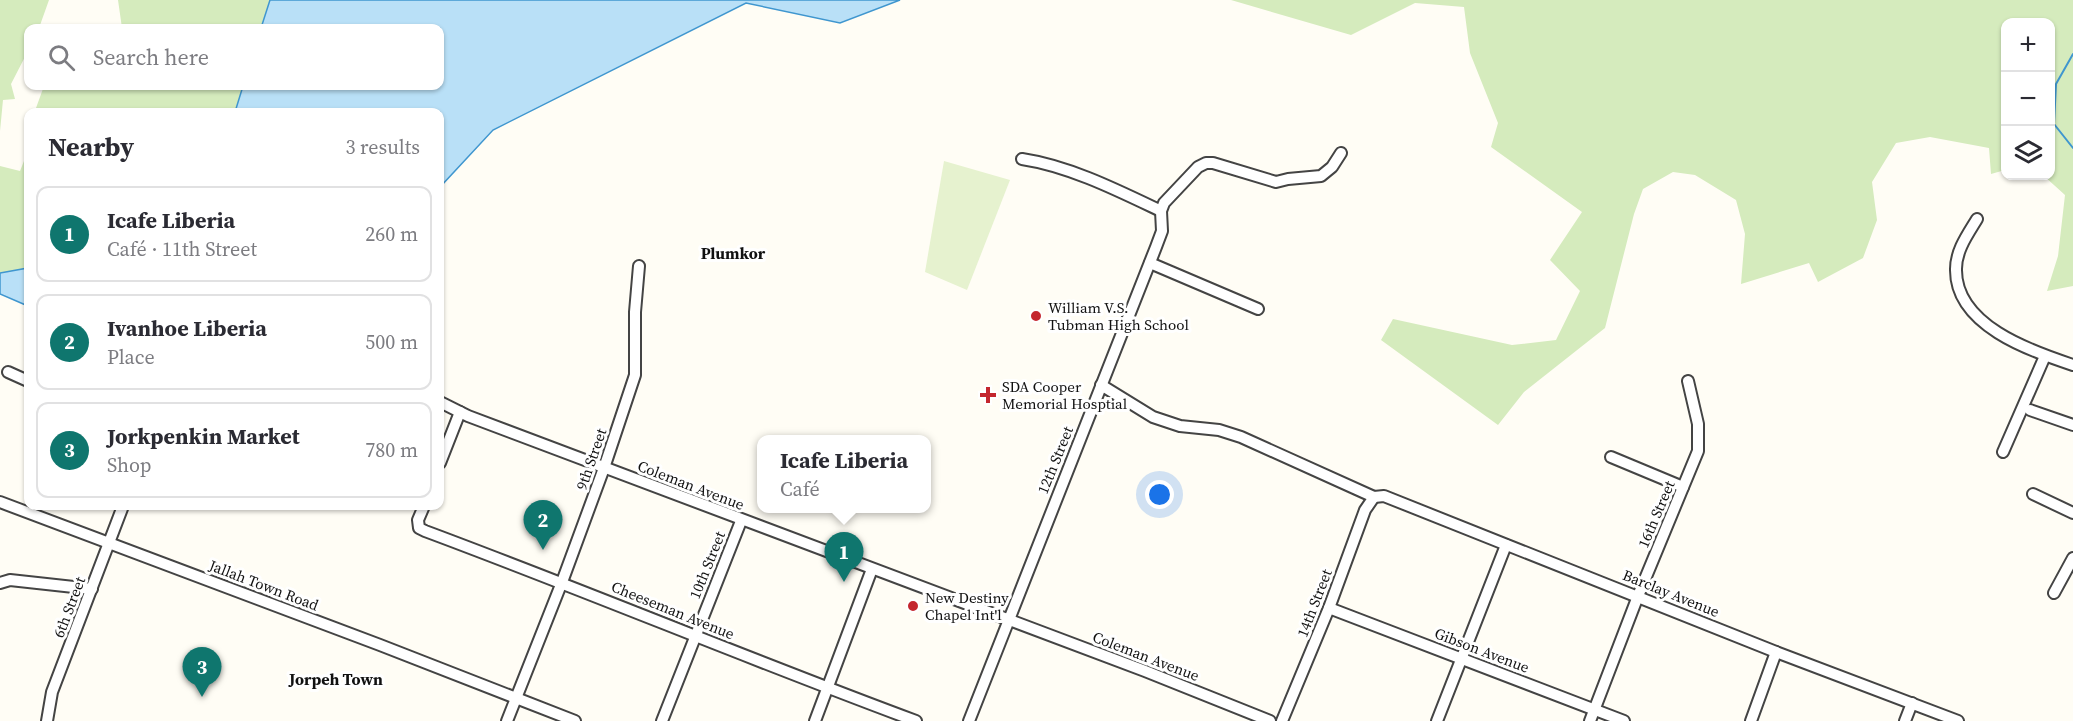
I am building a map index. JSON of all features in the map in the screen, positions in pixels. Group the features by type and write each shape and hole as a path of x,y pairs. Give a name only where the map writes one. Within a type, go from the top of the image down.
{"street":[{"path":"1022,159 1103,184 1161,211 1169,196 1198,167 1206,163 1213,163 1276,182 1288,178 1321,176 1332,167 1341,153"},
{"name":"12th Street","path":"969,721 1150,263 1162,231 1161,211"},
{"path":"1977,219 1962,242 1956,268 1959,294 1984,324 2007,339 2073,366"},
{"path":"1150,263 1258,309"},
{"name":"9th Street","path":"507,721 562,582 635,375 635,312 639,266"},
{"path":"2003,452 2045,356"},
{"path":"8,372 24,379"},
{"name":"16th Street","path":"1590,721 1638,596 1698,451 1698,424 1688,381"},
{"name":"Barclay Avenue","path":"1101,386 1153,417 1180,426 1219,430 1241,437 1374,497 1383,496 1776,652 1958,721"},
{"name":"Coleman Avenue","path":"444,404 741,521 1145,671 1270,721"},
{"path":"2030,410 2073,425"},
{"path":"444,453 460,412"},
{"path":"1611,457 1683,488"},
{"path":"2033,494 2073,513"},
{"name":"14th Street","path":"1282,721 1329,608 1365,510 1374,497"},
{"name":"Jallah Town Road","path":"0,502 575,721"},
{"name":"6th Street","path":"47,721 52,692 122,510"},
{"name":"Cheeseman Avenue","path":"422,510 418,520 419,528 916,721"},
{"name":"10th Street","path":"662,721 741,521"},
{"path":"1437,721 1506,545"},
{"path":"2054,593 2073,558"},
{"path":"815,721 872,569"},
{"path":"0,583 10,580 92,589"},
{"name":"Gibson Avenue","path":"1329,608 1624,721"},
{"path":"1751,721 1776,652"},
{"path":"1905,721 1912,703"}],"green space":[{"path":"0,0 49,0 40,24 24,24 24,59 11,84 15,99 3,100 0,131"},
{"path":"118,0 270,0 262,24 121,24"},
{"path":"1231,0 2073,0 2073,286 2047,291 2058,256 2065,195 2048,180 2055,180 2055,18 2001,18 2001,171 1991,174 1989,148 1930,137 1896,143 1872,182 1877,220 1863,258 1818,282 1809,263 1741,284 1745,234 1736,200 1695,175 1673,172 1643,189 1634,214 1605,328 1524,392 1498,425 1381,340 1393,319 1512,345 1556,340 1580,291 1550,260 1582,212 1491,147 1498,123 1470,53 1464,7 1415,3 1351,35"},
{"path":"43,90 242,90 236,108 36,108"},
{"path":"24,161 24,269 0,273 0,166 20,171"},
{"path":"944,161 1010,180 967,290 925,272"}],"water":[{"path":"270,0 900,0 840,23 746,3 493,130 444,183 444,108 236,108 242,90 444,90 444,24 262,24"},
{"path":"24,269 24,304 0,294 0,273"}],"waterway":[{"path":"2073,54 2056,84 2054,124 2073,148"}],"place":[{"name":"William V.S. Tubman High School","path":"1036,316"},
{"name":"SDA Cooper Memorial Hosptial","path":"988,395"},
{"name":"Ivanhoe Liberia","path":"543,550"},
{"name":"Icafe Liberia","path":"844,582"},
{"name":"New Destiny Chapel Int'l","path":"913,606"},
{"name":"Jorkpenkin Market","path":"202,697"}],"district":[{"name":"Plumkor","path":"733,253"},
{"name":"Jorpeh Town","path":"336,679"}]}
